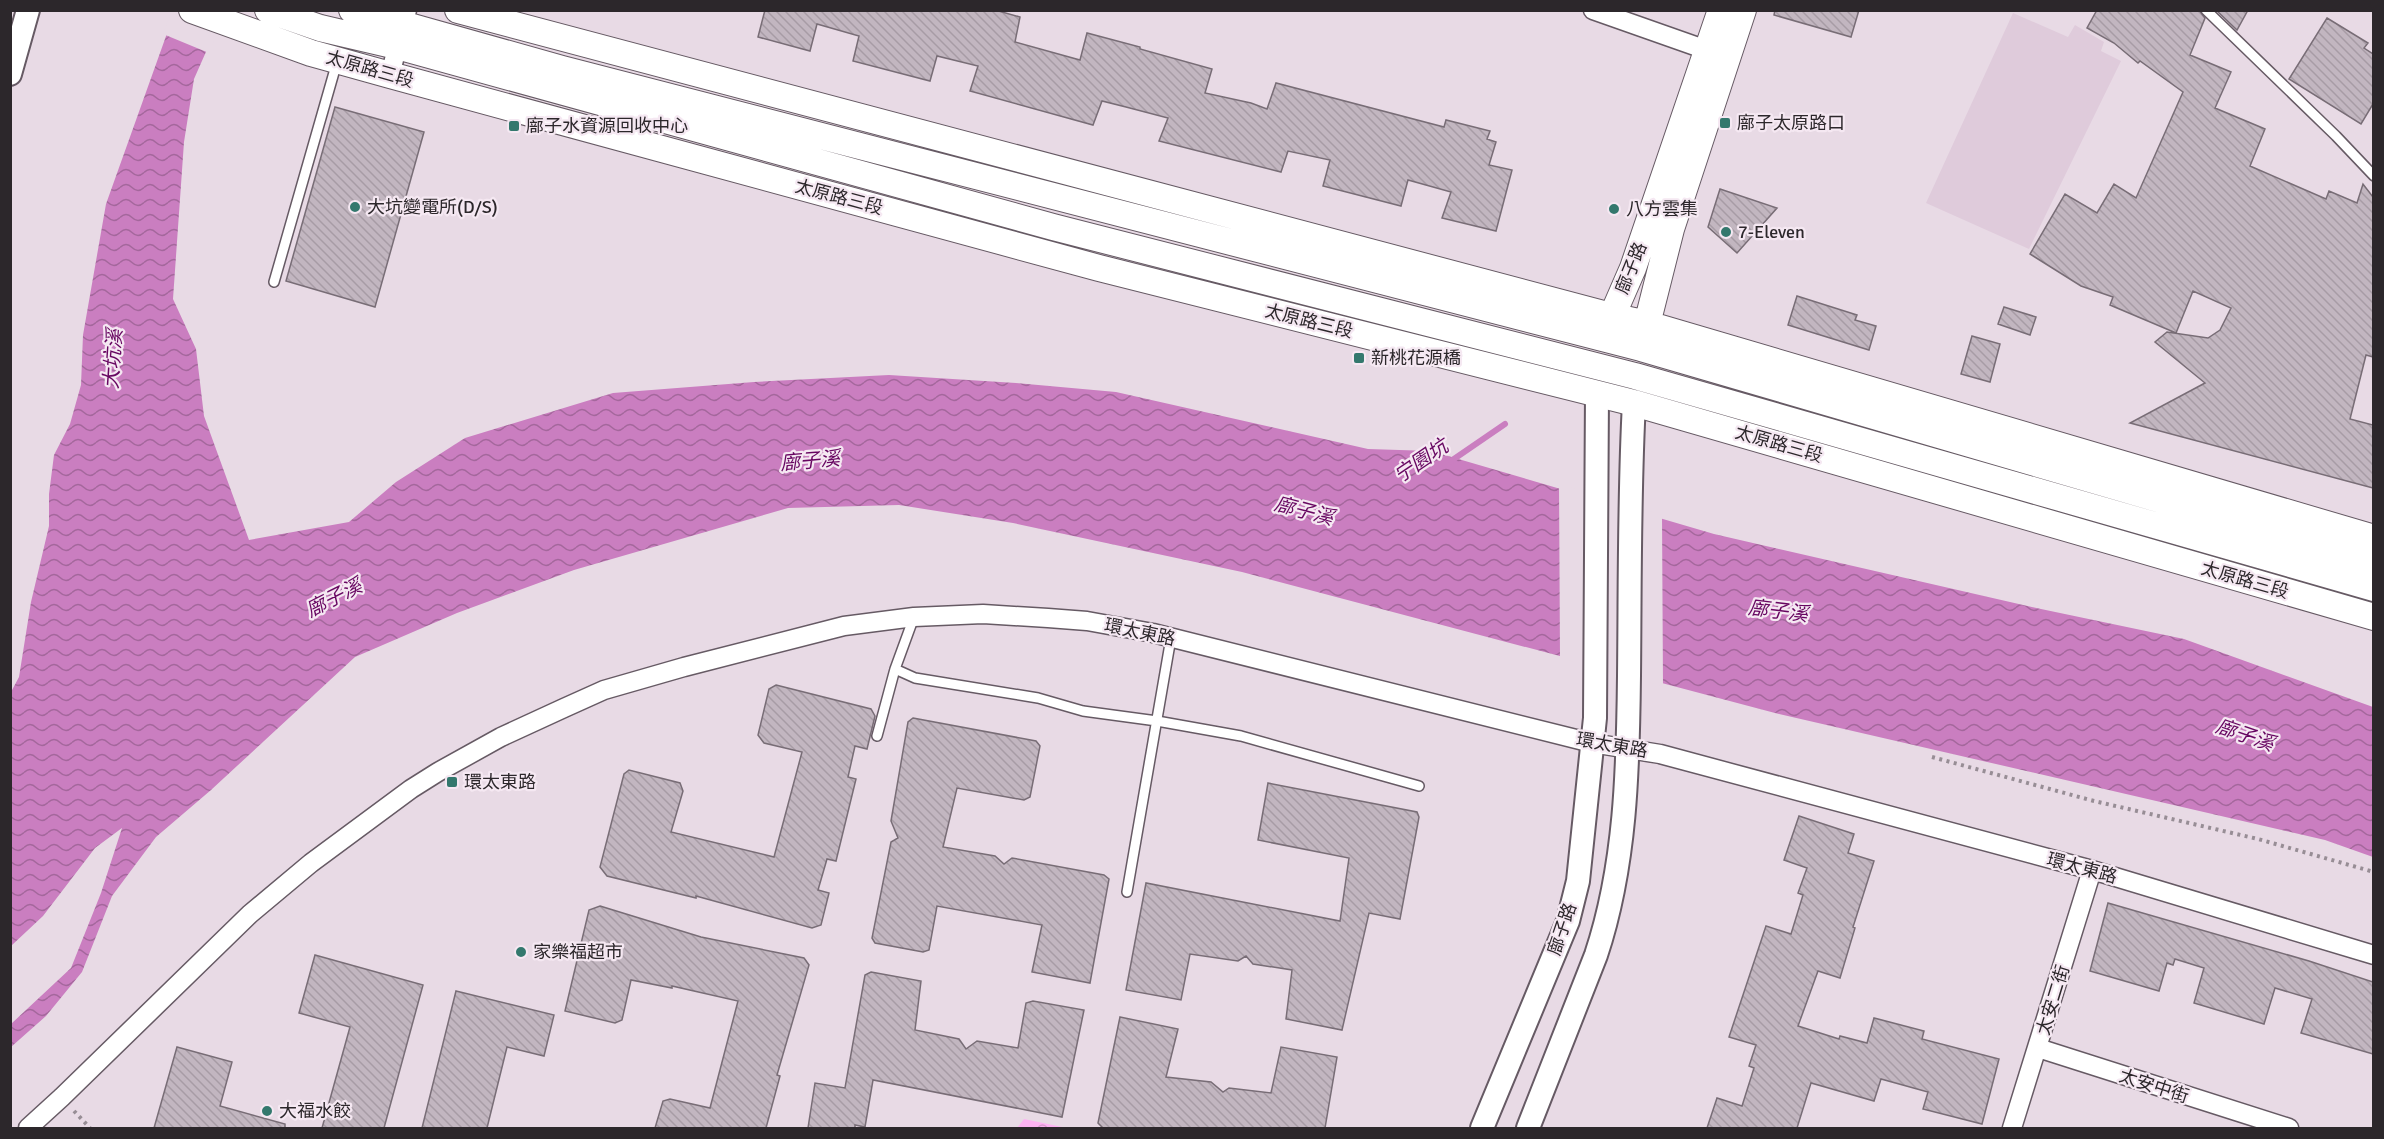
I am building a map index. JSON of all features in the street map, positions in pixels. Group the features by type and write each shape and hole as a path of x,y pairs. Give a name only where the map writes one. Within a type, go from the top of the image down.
{"main road":[{"name":"太原路三段","path":"192,10 311,53 1099,268 1598,380 1635,376 2373,588"},
{"name":"太原路三段","path":"268,10 320,28 402,27 562,69 1644,336 2373,538"},
{"name":"太原路三段","path":"352,10 1053,227 1598,380 1634,403 2373,617"},
{"name":"太原路三段","path":"458,10 1607,328"},
{"name":"廍子路","path":"1634,403 1635,376 1644,336 1718,54 1721,10"},
{"name":"廍子路","path":"1598,380 1607,328 1718,54 1743,10"},
{"name":"太原路三段","path":"1644,336 2373,562"}],"street":[{"path":"10,74 28,10"},
{"path":"1593,10 1718,54"},
{"path":"390,75 402,27"},
{"name":"廍子路","path":"1482,1128 1568,921 1578,880 1595,718 1598,380"},
{"name":"廍子路","path":"1628,737 1634,403"},
{"name":"環太東路","path":"28,1128 275,892 438,771 501,737 604,690 844,626 914,616 983,614 1087,621 1171,638 1592,743 1628,737 1660,754 2092,870 2373,955"},
{"path":"1528,1128 1606,926 1621,845 1628,737"},
{"name":"太安二街","path":"2012,1128 2092,870"},
{"name":"太安中街","path":"2038,1048 2269,1126 2289,1128"}],"lane":[{"path":"2206,10 2336,136 2373,176"},
{"path":"274,282 338,60"},
{"path":"877,736 895,669 914,616"},
{"path":"1127,892 1171,638"},
{"path":"895,669 915,678 1038,698 1083,711 1157,721 1267,742 1419,786"}],"path":[{"path":"1932,757 2094,801 2247,837 2373,872"},
{"path":"75,1111 90,1128"}],"shaded area":[{"path":"2013,13 2068,37 2075,25 2104,42 2101,51 2121,61 2029,249 1926,203"}],"green space":[{"path":"1024,1119 1067,1128 1017,1128"}],"water":[{"path":"175,11 224,11 194,79 184,142 173,299 196,349 204,416 249,540 349,522 396,482 465,438 613,393 754,382 889,375 1116,392 1368,449 1431,451 1714,534 2041,609 2184,639 2373,707 2373,857 2325,840 1775,713 1242,572 1013,523 899,505 788,508 574,570 457,613 355,657 211,790 156,837 112,896 82,972 46,1016 11,1047 11,1024 71,968 101,893 122,828 95,848 43,916 11,946 11,692 19,677 31,602 49,526 49,494 54,455 70,424 81,385 83,335 106,204"}],"pier":[{"path":"172,10 227,10 209,53 163,34"},
{"path":"1559,484 1662,515 1663,686 1560,658"}],"building":[{"path":"765,10 995,10 1020,17 1015,42 1080,60 1087,33 1140,47 1140,49 1212,69 1205,93 1251,103 1267,109 1276,83 1444,127 1446,120 1490,131 1487,139 1496,142 1489,165 1512,170 1496,231 1442,218 1451,192 1408,180 1401,206 1323,186 1330,160 1288,151 1281,172 1159,141 1168,118 1126,107 1102,101 1093,125 970,91 978,66 937,56 930,81 853,61 859,36 817,24 810,51 758,37"},
{"path":"1775,10 1859,10 1851,37 1774,15"},
{"path":"2097,10 2199,10 2205,18 2190,55 2231,72 2215,108 2265,129 2250,166 2326,199 2329,191 2357,203 2363,184 2373,197 2373,357 2366,355 2350,419 2373,425 2373,488 2130,423 2205,383 2155,342 2167,332 2208,338 2220,330 2231,308 2193,291 2176,333 2110,305 2113,297 2081,286 2030,254 2065,194 2097,213 2114,184 2136,198 2183,92 2140,61 2138,63 2114,43 2087,28"},
{"path":"2216,10 2248,10 2237,30"},
{"path":"2327,18 2368,43 2364,48 2373,54 2373,104 2361,124 2289,79"},
{"name":"大坑變電所(D/S)","path":"335,107 424,132 375,307 286,281"},
{"path":"1720,189 1777,208 1737,253 1708,227"},
{"path":"1797,296 1857,315 1855,320 1876,326 1869,350 1788,325"},
{"path":"2004,307 2036,317 2030,335 1998,324"},
{"path":"1972,336 2000,344 1990,382 1961,374"},
{"path":"776,685 871,709 875,716 867,749 855,746 848,777 856,779 836,861 827,859 818,890 829,893 821,925 812,928 696,896 696,898 607,876 600,867 624,774 629,770 680,783 683,791 671,832 774,857 802,752 764,743 758,735 769,689"},
{"path":"913,718 1036,741 1040,746 1030,797 1024,800 957,788 943,847 995,856 1004,864 1012,858 1104,875 1109,879 1090,983 1032,972 1042,925 937,906 929,950 923,952 875,943 872,938 891,842 898,838 891,821 908,722"},
{"path":"1268,783 1417,812 1419,817 1400,919 1369,913 1342,1030 1286,1019 1292,970 1253,964 1246,956 1238,961 1190,954 1181,1000 1126,990 1146,883 1340,921 1349,858 1258,840"},
{"path":"1799,816 1854,834 1848,853 1874,861 1840,978 1818,971 1798,1026 1839,1039 1840,1036 1867,1043 1874,1018 1924,1031 1922,1039 1999,1059 1982,1124 1923,1109 1928,1092 1881,1079 1874,1101 1811,1083 1797,1128 1707,1128 1717,1098 1742,1106 1754,1068 1749,1066 1756,1045 1729,1037 1766,926 1791,934 1803,895 1798,893 1807,868 1784,860"},
{"path":"2108,903 2309,961 2373,982 2373,1054 2301,1033 2312,999 2275,988 2264,1024 2194,1003 2204,968 2175,959 2173,965 2167,963 2159,991 2090,971"},
{"path":"600,906 701,937 804,958 809,965 777,1075 780,1076 766,1128 655,1128 663,1101 670,1099 710,1108 738,1001 672,986 672,988 631,980 622,1020 615,1023 565,1011 589,910"},
{"path":"315,955 423,985 384,1128 322,1128 350,1027 299,1013"},
{"path":"871,972 921,981 915,1030 959,1039 966,1049 977,1041 1018,1048 1026,1003 1033,1001 1084,1010 1062,1117 873,1080 865,1127 855,1125 855,1128 808,1128 815,1083 845,1088 865,975"},
{"path":"456,991 554,1015 544,1056 507,1047 487,1128 422,1128"},
{"path":"1120,1017 1178,1029 1166,1077 1211,1082 1223,1092 1229,1088 1271,1093 1281,1047 1337,1057 1325,1128 1103,1128 1098,1123"},
{"path":"177,1047 232,1062 220,1106 285,1124 285,1128 154,1128"}],"waterway":[{"name":"宁園坑","path":"1451,461 1505,424"}],"place":[{"name":"廍子太原路口","path":"1725,123"},
{"name":"廍子水資源回收中心","path":"514,126"},
{"name":"大坑變電所(D/S)","path":"355,207"},
{"name":"八方雲集","path":"1614,209"},
{"name":"7-Eleven","path":"1726,232"},
{"name":"新桃花源橋","path":"1359,358"},
{"name":"環太東路","path":"452,782"},
{"name":"家樂福超市","path":"521,952"},
{"name":"大福水餃","path":"267,1111"}],"water label":[{"name":"大坑溪","path":"113,359"},
{"name":"廍子溪","path":"810,461"},
{"name":"廍子溪","path":"1304,511"},
{"name":"廍子溪","path":"334,598"},
{"name":"廍子溪","path":"1778,611"},
{"name":"廍子溪","path":"2245,735"}]}
